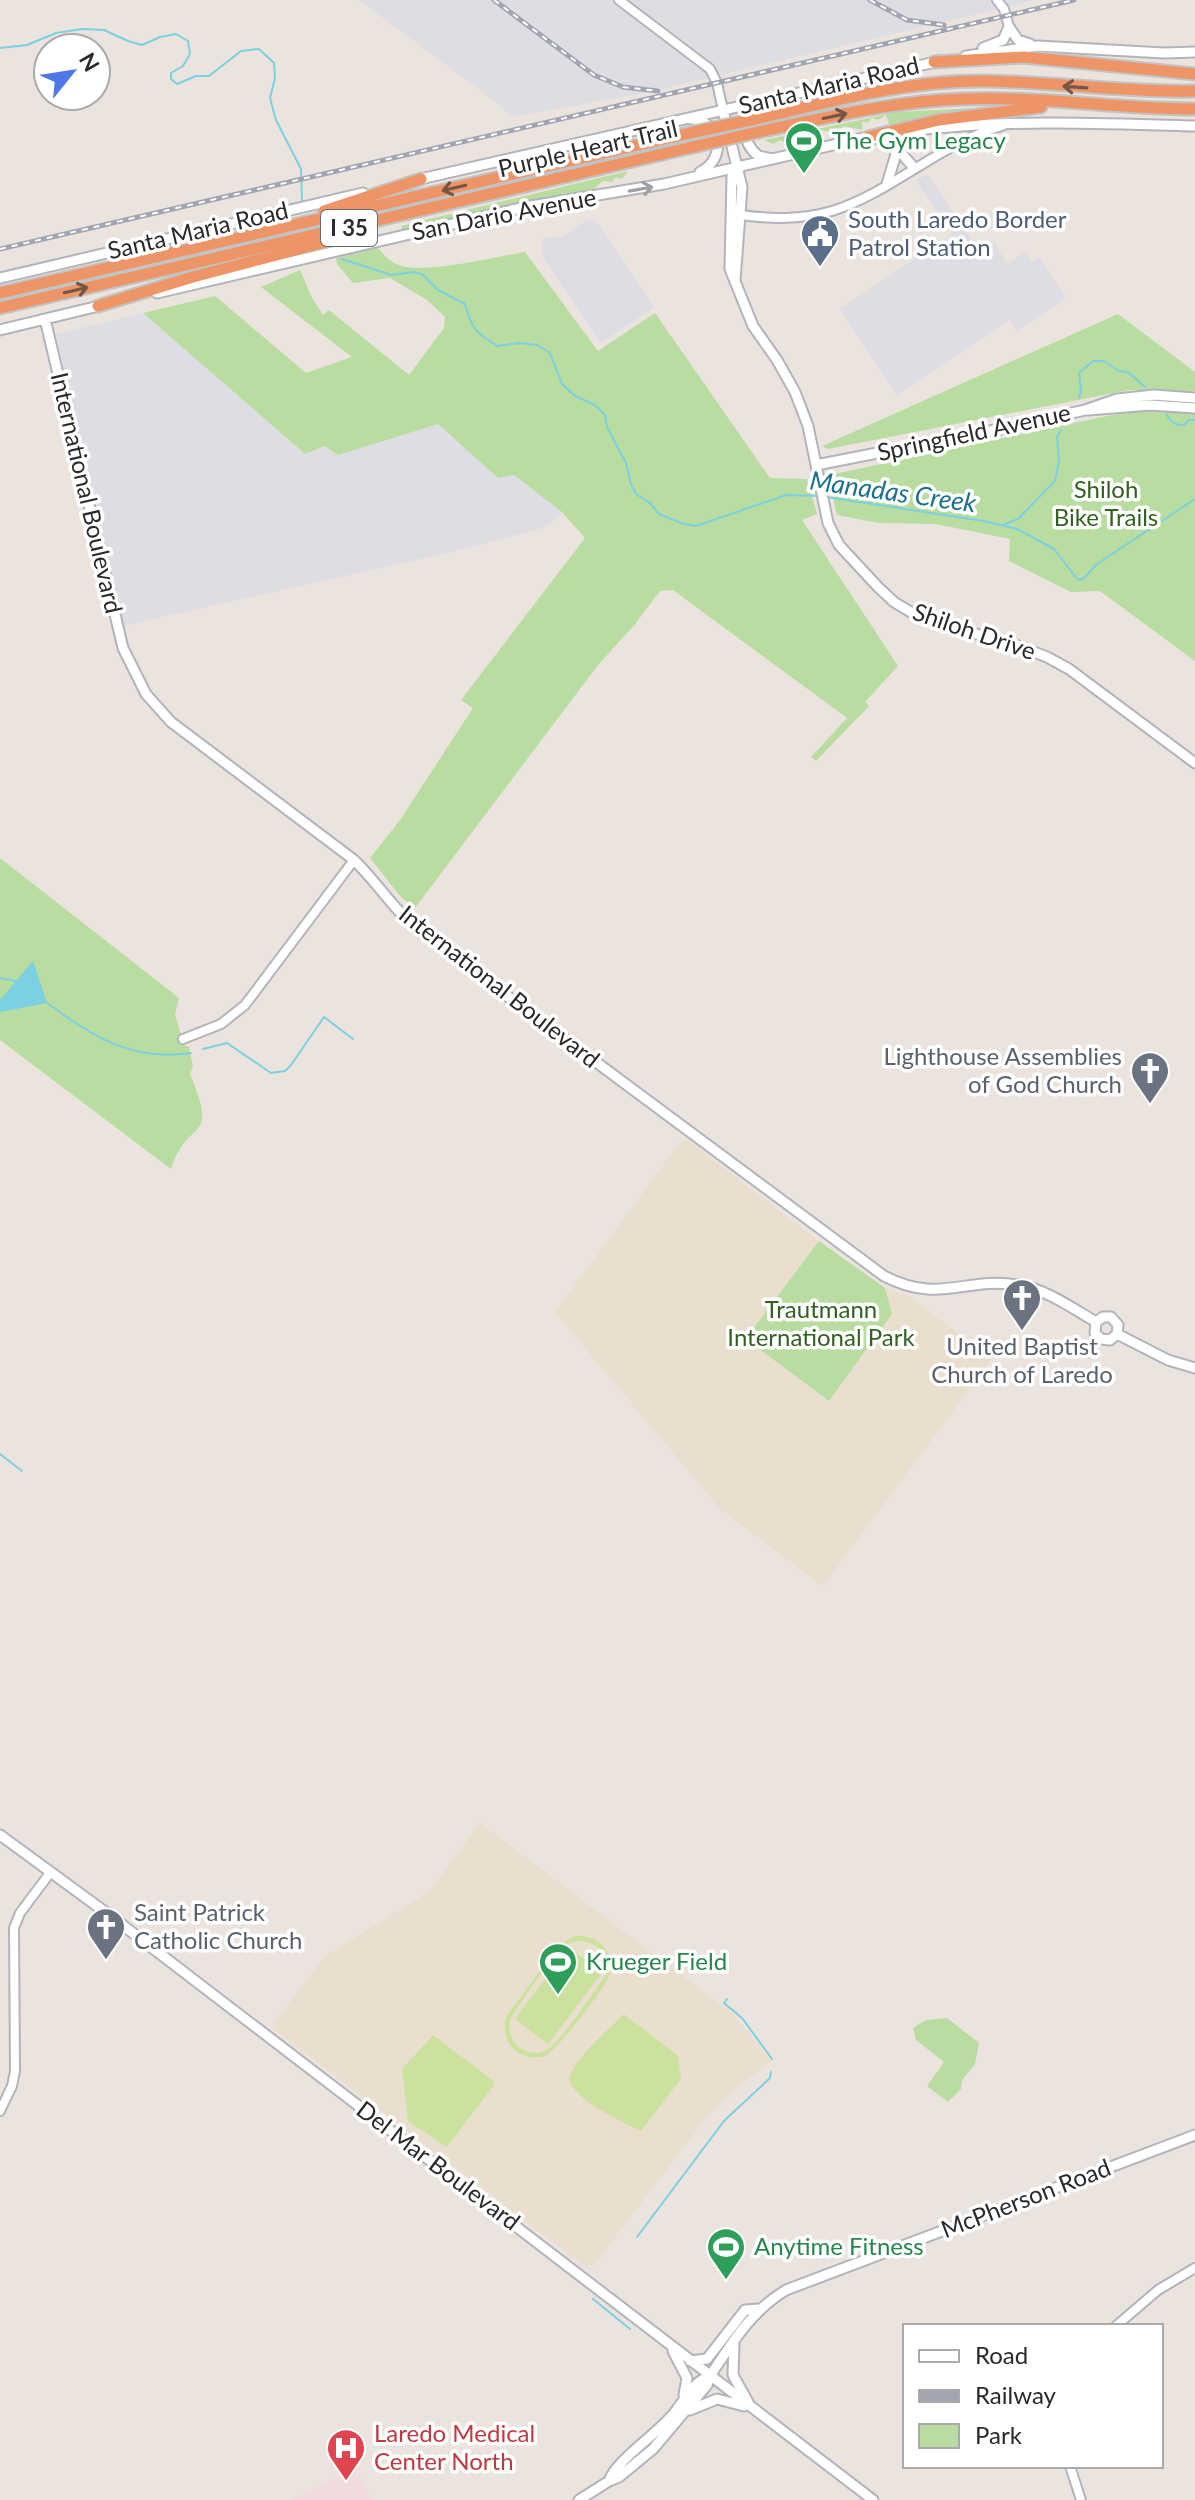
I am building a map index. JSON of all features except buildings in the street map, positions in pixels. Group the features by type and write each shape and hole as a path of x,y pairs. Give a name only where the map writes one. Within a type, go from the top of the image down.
{"highway":[{"path":"934,62 1024,57 1195,74"},
{"name":"Purple Heart Trail","path":"0,293 878,91 947,83 1004,82 1195,91"},
{"name":"Purple Heart Trail","path":"0,308 758,132 865,110 933,100 1021,100 1195,109"},
{"path":"868,137 980,113 1065,105 1114,105"},
{"path":"251,235 421,179"},
{"path":"98,306 384,226 417,212"}],"main road":[{"path":"1009,27 1018,40 1038,46"},
{"path":"957,57 998,43 1009,27"},
{"path":"957,57 1038,46 1195,52"},
{"name":"Santa Maria Road","path":"0,278 957,57"},
{"path":"764,101 748,112 744,126 749,146 754,152 758,156 777,160"},
{"name":"Shiloh Drive","path":"723,110 742,187 735,281"},
{"path":"683,119 696,119 708,124 714,131 717,149 712,164 685,180"},
{"path":"1021,122 1195,126"},
{"name":"San Dario Avenue","path":"0,330 525,207 685,180 868,137 954,126 1021,122"},
{"path":"868,137 887,139 914,168"},
{"path":"887,184 896,154 894,144"},
{"name":"Shiloh Drive","path":"736,168 732,176 728,249 730,269 753,326 795,392 808,426 828,523 839,545 894,602 932,622 1013,644 1047,657 1069,669 1195,763"},
{"path":"685,180 722,180 728,184 731,194"},
{"name":"International Boulevard","path":"45,319 119,634 134,675 158,710 354,860 415,927 884,1276 907,1286 937,1291 994,1284 1018,1285 1054,1298 1096,1322"},
{"name":"Springfield Avenue","path":"1085,410 1103,401 1131,397 1165,395 1195,398"},
{"name":"Springfield Avenue","path":"816,465 1085,410 1161,405 1195,408"},
{"name":"International Boulevard","path":"1103,1317 1111,1317 1118,1325 1117,1334 1110,1340 1101,1339 1094,1330 1096,1322 1103,1317"},
{"name":"International Boulevard","path":"1117,1334 1168,1360 1195,1368"},
{"name":"Del Mar Boulevard","path":"0,1835 136,1935 873,2500"},
{"name":"McPherson Road","path":"579,2500 619,2477 653,2449 684,2407 707,2385 735,2338 758,2309 786,2290 1195,2135"},
{"path":"690,2361 707,2359 745,2310 758,2309"},
{"path":"735,2338 733,2375 750,2407"},
{"path":"669,2344 687,2378 684,2407 717,2399 750,2407"}],"street":[{"path":"619,0 710,69 717,83 723,110"},
{"path":"997,0 1004,9 1009,27"},
{"path":"740,215 780,219 811,216 843,207 972,136 1021,122"},
{"path":"183,1039 206,1033 245,1005 354,860"},
{"path":"0,2111 12,2086 15,2071 14,1928 20,1913 50,1873"},
{"path":"1118,2324 1158,2290 1195,2268"},
{"path":"1071,2468 1081,2500"}],"shaded area":[{"path":"359,0 1036,0 645,93 511,117 501,106"},
{"path":"927,174 980,252 994,243 1008,264 1025,252 1032,262 1039,257 1066,298 1017,331 1009,320 897,395 840,309 952,234 916,181"},
{"path":"587,220 595,220 655,307 601,343 543,258 542,238 561,237"},
{"path":"143,313 305,454 324,446 338,455 438,424 498,478 514,475 562,512 543,528 452,552 122,626 56,334"},
{"path":"687,1140 819,1241 750,1333 752,1344 828,1401 892,1314 885,1288 909,1296 992,1359 823,1586 719,1508 555,1312 681,1141"},
{"path":"480,1823 732,2013 772,2061 739,2086 706,2118 594,2265 584,2266 276,2031 274,2023 325,1956 429,1892"},
{"name":"Laredo Medical Center North","path":"357,2468 372,2500 292,2500 298,2496"}],"green space":[{"path":"1010,106 895,126 889,124 886,115 878,120 872,118 867,123 862,121 862,130 844,126 840,129 841,135 822,130 814,138 799,135 789,144 780,140 773,144 764,140 898,112"},
{"path":"628,171 622,179 616,177 612,182 603,181 592,191 402,230 401,226"},
{"path":"377,247 394,263 414,268 445,266 525,252 598,351 655,313 770,478 807,479 817,514 802,520 898,666 865,702 869,706 816,761 811,757 847,718 673,590 660,591 598,665 415,908 400,896 370,858 400,820 473,708 461,700 585,538 562,512 514,475 498,478 438,424 338,455 324,446 305,454 143,313 215,296 306,373 352,357 261,287 300,270 323,315 329,310 409,375 444,328 445,317 427,300 390,278 353,283 337,264 336,258"},
{"name":"Shiloh Bike Trails","path":"1118,314 1195,372 1195,391 1129,390 828,449 822,446"},
{"name":"Shiloh Bike Trails","path":"1153,410 1195,413 1195,661 1100,591 1071,592 1009,561 1010,539 936,524 879,523 837,515 829,480 834,474 1112,415"},
{"path":"0,858 179,998 175,1014 184,1045 189,1047 193,1067 190,1074 202,1121 178,1152 171,1169 0,1040"},
{"name":"Trautmann International Park","path":"819,1241 885,1288 892,1314 829,1401 751,1343 750,1333"},
{"path":"574,1936 597,1941 610,1958 610,1974 580,2018 551,2052 541,2057 526,2056 516,2051 507,2040 506,2017 559,1945","holes":["584,1941 596,1946 604,1956 604,1978 551,2046 538,2053 525,2051 511,2036 513,2016 534,1983 564,1946"]},
{"name":"Krueger Field","path":"569,1947 602,1973 548,2044 515,2019"},
{"path":"624,2014 678,2056 681,2079 641,2131 590,2103 569,2080 584,2054"},
{"path":"947,2018 979,2043 975,2064 962,2080 961,2089 948,2102 927,2086 944,2062 916,2040 913,2028 926,2020"},
{"path":"433,2035 494,2081 447,2147 408,2121 402,2069"}],"water":[{"path":"33,961 47,1003 0,1012 0,1000"}],"waterway":[{"name":"Manadas Creek","path":"0,48 27,45 56,33 82,29 104,30 142,45 176,34 188,41 190,54 183,66 171,73 171,79 177,84 196,76 209,76 241,51 259,49 274,63 275,78 270,98 276,120 301,169 302,201"},
{"name":"Manadas Creek","path":"342,259 391,275 422,274 438,290 465,304 475,329 497,346 519,343 537,345 550,353 562,384 605,415 607,427 626,463 636,494 659,514 696,526 786,495 820,496"},
{"path":"1079,398 1079,373 1093,361 1104,361 1119,371 1128,372 1145,387"},
{"path":"1166,414 1178,425 1195,420"},
{"path":"1003,525 1018,519 1055,481 1059,461 1057,437 1061,430"},
{"name":"Manadas Creek","path":"826,497 984,521 1017,529 1054,549 1078,580 1195,499"},
{"path":"0,978 15,981"},
{"path":"46,1002 79,1026 113,1044 150,1054 191,1053"},
{"path":"203,1049 227,1043 271,1073 285,1071 291,1065 324,1017 353,1039"},
{"path":"0,1454 22,1471"},
{"path":"727,1999 724,2003 742,2018 772,2059"},
{"path":"637,2237 724,2121 770,2078 771,2072"},
{"path":"593,2299 630,2329"}],"railway":[{"path":"494,0 594,75 623,87 658,91"},
{"path":"870,0 907,20 944,25"},
{"path":"0,249 1074,0"}],"place":[{"name":"The Gym Legacy","path":"804,175"},
{"name":"South Laredo Border Patrol Station","path":"820,268"},
{"name":"Lighthouse Assemblies of God Church","path":"1150,1105"},
{"name":"United Baptist Church of Laredo","path":"1022,1332"},
{"name":"Saint Patrick Catholic Church","path":"106,1961"},
{"name":"Krueger Field","path":"558,1996"},
{"name":"Anytime Fitness","path":"726,2281"},
{"name":"Laredo Medical Center North","path":"346,2482"}]}
